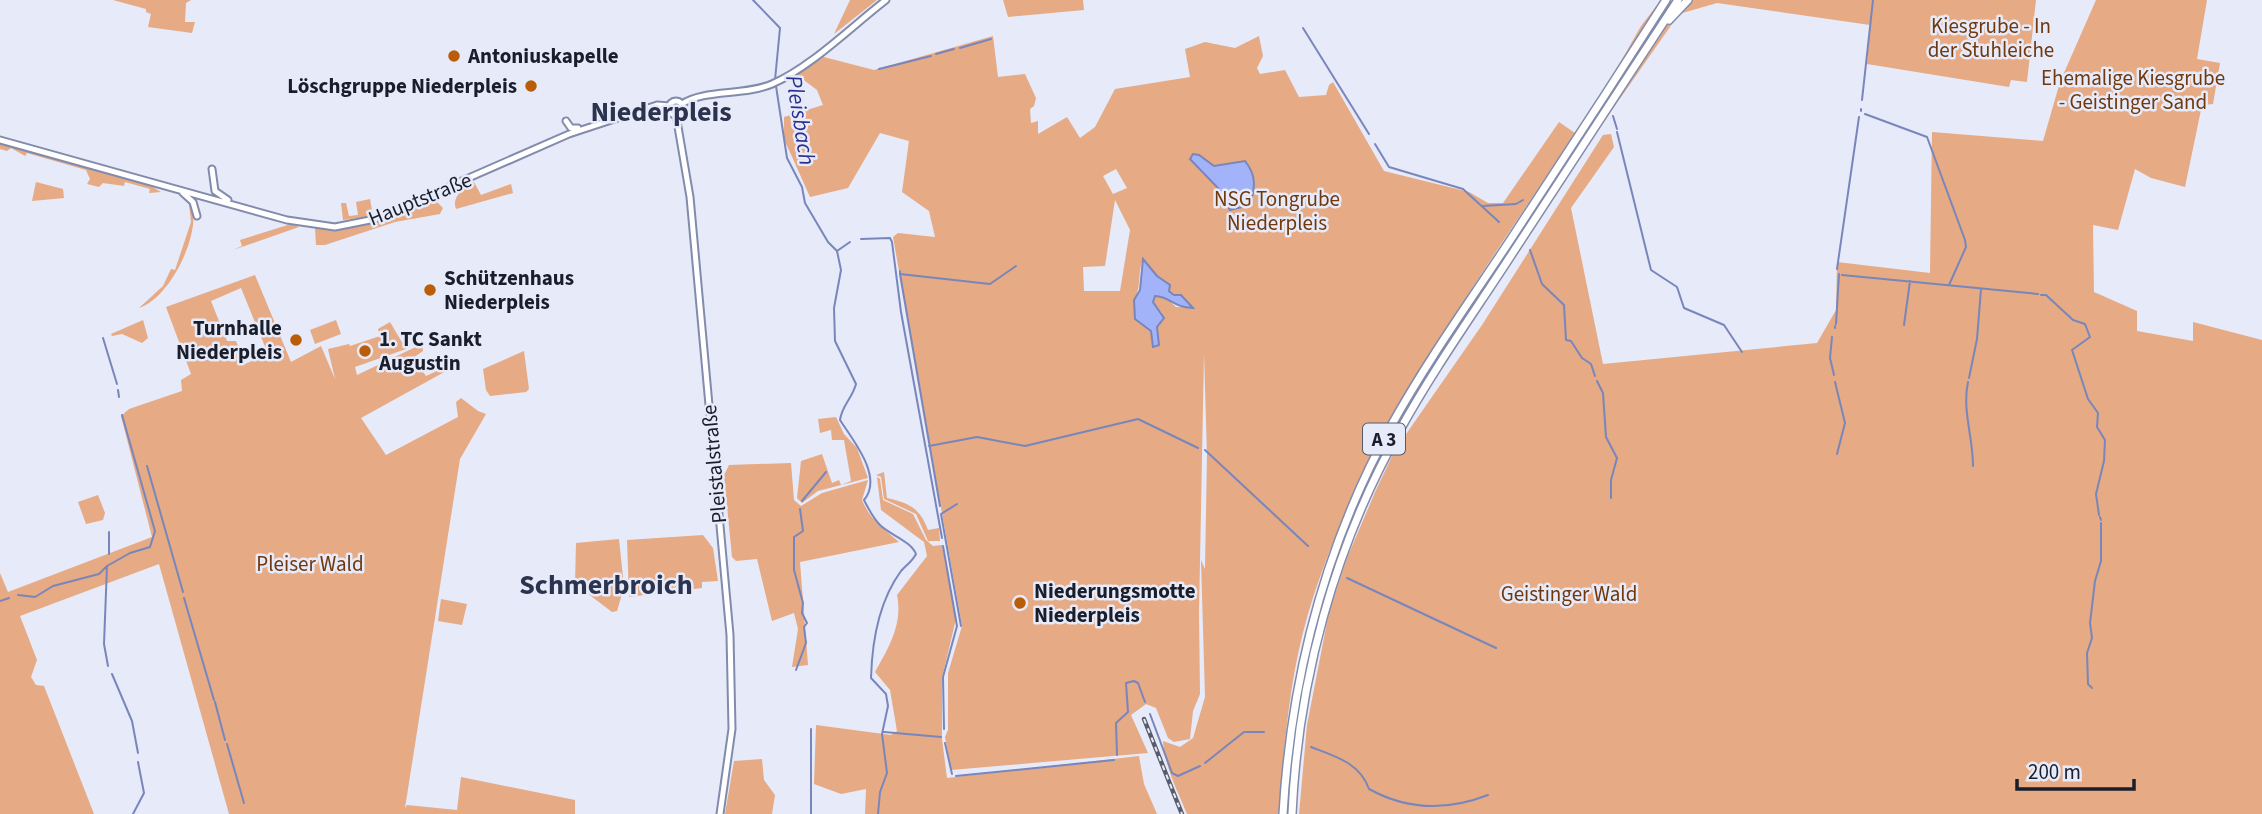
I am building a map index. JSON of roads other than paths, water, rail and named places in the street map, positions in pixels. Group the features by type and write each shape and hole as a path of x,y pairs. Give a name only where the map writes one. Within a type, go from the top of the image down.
{"highway":[{"name":"A 3","path":"1283,814 1290,731 1303,659 1329,567 1366,475 1416,383 1651,24 1664,0"},
{"name":"A 3","path":"1292,814 1300,732 1317,642 1346,547 1375,480 1425,387 1678,0"},
{"path":"1658,30 1688,0"}],"main road":[{"path":"682,104 693,98 731,94 770,85 785,78 886,0"},
{"path":"676,101 682,104 682,110 676,114 670,112 670,106 676,101"},
{"name":"Hauptstraße","path":"0,140 308,225 354,226 439,194 588,127 656,105 670,106"},
{"name":"Pleistalstraße","path":"676,114 690,197 730,635 732,729 720,814"},
{"path":"566,121 571,128 588,127"},
{"path":"212,169 215,191 253,210"},
{"path":"174,188 193,202 197,216"}],"water":[{"path":"1193,154 1199,155 1214,166 1245,161 1252,172 1254,182 1250,205 1230,210 1218,188 1190,159"},
{"path":"1143,259 1157,276 1170,285 1169,291 1174,295 1181,295 1193,308 1155,296 1153,302 1164,318 1157,327 1159,345 1153,347 1151,331 1135,319 1134,300 1140,290"}],"waterway":[{"name":"Pleisbach","path":"753,0 780,28 775,80"},
{"path":"1862,100 1873,0"},
{"path":"1303,28 1369,134"},
{"path":"960,48 991,39"},
{"path":"936,54 954,49"},
{"path":"879,69 931,56"},
{"name":"Pleisbach","path":"776,86 787,158 802,187 805,203 828,242 837,251 841,270 834,308 835,341 856,384 840,420 864,458 868,470 869,491 864,500 869,510 884,529 910,545 916,554 901,571 887,595 873,650 871,678 886,694 888,706 882,734 887,773 880,792 878,814"},
{"path":"1865,114 1927,137 1965,240 1966,247 1949,285"},
{"path":"1613,116 1617,129"},
{"path":"1837,269 1859,117"},
{"path":"1617,132 1651,270 1677,287 1684,308 1724,325 1742,352"},
{"path":"1375,144 1389,167 1463,189 1499,222"},
{"path":"1483,206 1516,204 1523,200"},
{"path":"861,239 890,238 892,242 901,312 942,538"},
{"path":"837,251 850,242"},
{"path":"1530,250 1542,284 1564,305 1566,340 1571,341 1582,358 1591,364 1595,376"},
{"path":"900,271 900,274 990,284 1016,266"},
{"path":"900,274 940,506"},
{"path":"1836,324 1839,274"},
{"path":"1842,275 2038,294"},
{"path":"1904,325 1910,281"},
{"path":"1969,378 1977,339 1981,289"},
{"path":"2041,295 2046,295 2073,320 2085,324 2090,337 2072,350 2088,399 2098,413 2097,427 2105,440 2104,461 2096,494 2099,515"},
{"path":"1832,337 1830,358 1834,375"},
{"path":"103,338 117,384"},
{"path":"1597,381 1603,393 1606,437 1617,458 1611,480 1611,498"},
{"path":"1835,382 1845,423 1837,454"},
{"path":"1968,382 1966,403 1973,466"},
{"path":"118,390 119,397"},
{"path":"108,666 104,644 107,566 130,553 150,547 155,531 122,415"},
{"path":"929,446 977,437 1025,446 1138,419 1198,448"},
{"path":"1205,450 1308,546"},
{"path":"147,466 183,592"},
{"path":"802,501 826,472"},
{"path":"957,504 941,514 961,626"},
{"path":"796,670 806,643 804,627 807,623 802,613 803,603 794,570 794,537 803,531 800,509"},
{"path":"2092,688 2088,684 2087,653 2092,638 2090,623 2095,581 2101,561 2101,523"},
{"path":"109,532 109,554"},
{"path":"943,546 957,626 943,677 944,729"},
{"path":"18,595 35,597 53,586 99,574 106,567"},
{"path":"1347,578 1496,648"},
{"path":"0,601 9,598"},
{"path":"184,598 214,700"},
{"path":"112,674 132,721 138,753"},
{"path":"1117,755 1116,723 1128,712 1126,683 1138,683 1145,702"},
{"path":"215,702 225,740"},
{"path":"1150,714 1172,773 1178,776 1200,766"},
{"path":"811,729 811,814"},
{"path":"884,732 941,737"},
{"path":"1205,763 1244,732 1264,732"},
{"path":"945,743 952,774"},
{"path":"227,744 244,803"},
{"path":"1311,747 1346,762 1360,773 1369,789 1398,801 1442,806 1488,795"},
{"path":"956,776 1114,760"},
{"path":"133,814 144,793 138,762"}],"railway":[{"path":"1144,719 1182,814"}],"place":[{"name":"Antoniuskapelle","path":"454,56"},
{"name":"Löschgruppe Niederpleis","path":"531,86"},
{"name":"Schützenhaus Niederpleis","path":"430,290"},
{"name":"Turnhalle Niederpleis","path":"296,340"},
{"name":"1. TC Sankt Augustin","path":"365,351"},
{"name":"Niederungsmotte Niederpleis","path":"1020,603"}],"district":[{"name":"Niederpleis","path":"661,111"},
{"name":"Schmerbroich","path":"606,584"}],"park label":[{"name":"Kiesgrube - In der Stuhleiche","path":"1991,38"},
{"name":"Ehemalige Kiesgrube - Geistinger Sand","path":"2133,90"},
{"name":"NSG Tongrube Niederpleis","path":"1277,211"},
{"name":"Pleiser Wald","path":"310,564"},
{"name":"Geistinger Wald","path":"1569,594"}]}
